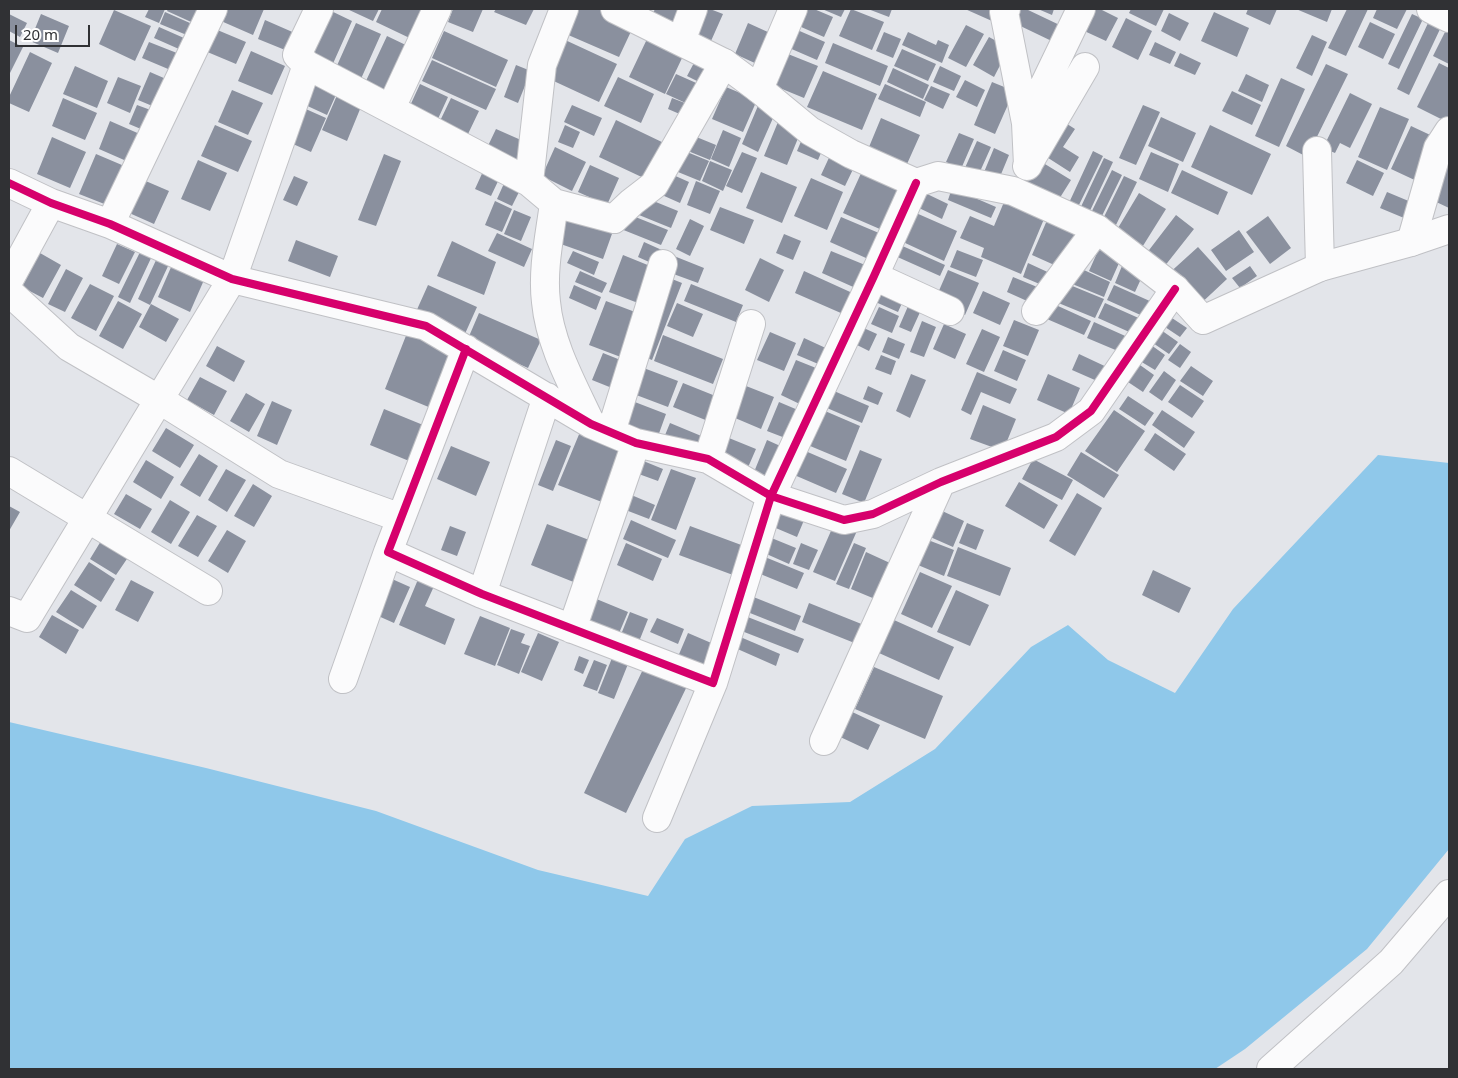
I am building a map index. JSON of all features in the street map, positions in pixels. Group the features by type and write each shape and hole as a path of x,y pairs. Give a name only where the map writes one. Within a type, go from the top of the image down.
{"street":[{"path":"319,9 298,55 307,65 529,182 554,203 614,219 654,185 724,63"},
{"path":"391,108 437,9"},
{"path":"529,182 542,66 564,9"},
{"path":"615,9 724,63 810,131 852,154 916,183 938,176 1013,191 1097,229 1175,289 1203,320 1320,267 1411,242 1449,229"},
{"path":"680,41 694,9"},
{"path":"759,89 793,9"},
{"path":"1006,9 1004,12 1026,123 1028,165"},
{"path":"1026,123 1081,9"},
{"path":"1431,9 1449,18"},
{"path":"110,224 209,10"},
{"path":"9,611 28,618 232,279 307,65"},
{"path":"1013,191 1085,67"},
{"path":"1411,242 1438,148 1449,131"},
{"path":"1317,151 1320,267"},
{"path":"657,818 714,683 771,496 916,183"},
{"path":"9,184 51,203 110,224 232,279 426,326 601,428 636,443 708,459 771,496 844,520 873,514 941,482 1056,437 1091,411 1175,289"},
{"path":"9,280 51,203"},
{"path":"554,203 546,263 546,302 556,347 601,428"},
{"path":"1036,310 1097,229"},
{"path":"601,428 663,264"},
{"path":"874,276 950,311"},
{"path":"9,292 69,347 160,400 279,474 402,518"},
{"path":"708,459 751,324"},
{"path":"342,680 388,552 466,349"},
{"path":"482,594 547,397"},
{"path":"572,629 636,443"},
{"path":"9,471 208,590"},
{"path":"824,741 941,482"},
{"path":"388,552 482,594 714,683"},
{"path":"1271,1069 1391,962 1449,894"}],"water":[{"path":"1378,455 1449,463 1449,849 1367,949 1245,1049 1215,1069 9,1069 9,722 206,768 376,811 538,870 648,896 685,839 752,806 850,802 935,749 1031,647 1068,625 1108,660 1175,693 1233,609"}],"building":[{"path":"149,9 165,9 159,23 145,17"},
{"path":"168,9 200,9 200,26 167,11"},
{"path":"226,9 264,9 253,35 221,21"},
{"path":"327,9 352,21 331,68 306,56"},
{"path":"347,9 379,9 373,21"},
{"path":"382,9 433,9 418,42 376,22"},
{"path":"453,9 483,9 473,32 448,22"},
{"path":"496,9 534,9 526,25 494,12"},
{"path":"578,9 598,9 634,25 619,57 566,34"},
{"path":"655,9 692,9 684,27 653,13"},
{"path":"702,9 710,9 723,14 711,41 691,33"},
{"path":"798,9 814,9 833,17 824,37 792,23"},
{"path":"822,9 845,9 841,17"},
{"path":"851,9 884,22 872,50 839,36"},
{"path":"868,9 892,9 889,17"},
{"path":"965,9 997,9 992,21"},
{"path":"1016,9 1026,9 1068,29 1060,45 1010,21"},
{"path":"1038,9 1054,9 1052,15"},
{"path":"1089,9 1100,9 1118,18 1106,41 1080,29"},
{"path":"1131,9 1164,9 1156,26 1129,13"},
{"path":"1248,9 1277,9 1270,25 1246,14"},
{"path":"1296,9 1332,9 1327,22"},
{"path":"1347,9 1368,9 1346,56 1328,48"},
{"path":"1377,9 1407,9 1397,29 1373,18"},
{"path":"114,10 151,26 135,61 99,44"},
{"path":"165,12 199,27 194,38 160,24"},
{"path":"1214,12 1249,28 1237,57 1201,41"},
{"path":"1169,13 1189,23 1180,41 1161,31"},
{"path":"9,14 27,23 20,37 9,31"},
{"path":"41,14 69,26 58,53 30,41"},
{"path":"1412,14 1423,19 1399,69 1388,64"},
{"path":"1126,18 1152,31 1138,60 1112,47"},
{"path":"265,20 297,34 290,52 258,39"},
{"path":"1429,21 1441,27 1409,95 1397,89"},
{"path":"1370,22 1395,34 1383,59 1358,47"},
{"path":"356,23 381,34 360,81 335,70"},
{"path":"748,23 770,33 757,64 735,54"},
{"path":"966,25 984,34 966,67 948,58"},
{"path":"159,27 193,42 188,53 154,38"},
{"path":"215,29 246,42 236,64 205,51"},
{"path":"795,29 825,42 817,60 787,47"},
{"path":"1446,30 1449,31 1449,64 1433,56"},
{"path":"444,31 508,60 496,87 432,58"},
{"path":"884,32 901,39 893,58 876,51"},
{"path":"908,32 936,45 938,40 949,45 942,63 902,45"},
{"path":"1312,35 1327,42 1312,76 1296,68"},
{"path":"387,36 412,48 391,94 365,83"},
{"path":"989,37 1009,48 994,77 973,65"},
{"path":"563,39 617,64 599,102 545,77"},
{"path":"647,39 683,56 665,94 629,77"},
{"path":"9,40 23,47 9,75"},
{"path":"149,42 187,57 180,74 142,58"},
{"path":"1155,42 1176,52 1170,64 1149,55"},
{"path":"833,43 888,66 880,86 825,63"},
{"path":"902,49 936,64 928,81 894,66"},
{"path":"251,51 285,66 272,95 238,81"},
{"path":"30,52 52,63 29,112 9,103 9,97"},
{"path":"783,52 818,66 804,98 770,84"},
{"path":"1180,53 1201,63 1195,75 1174,66"},
{"path":"432,60 496,89 486,110 422,81"},
{"path":"695,61 717,71 709,87 687,76"},
{"path":"1439,63 1449,68 1449,123 1417,107"},
{"path":"1326,64 1348,74 1307,157 1286,146"},
{"path":"516,65 531,71 518,103 504,97"},
{"path":"75,66 108,81 97,108 63,94"},
{"path":"940,66 961,76 954,91 933,82"},
{"path":"893,68 929,85 923,99 887,82"},
{"path":"823,71 877,94 862,130 807,107"},
{"path":"150,72 173,82 162,110 138,100"},
{"path":"676,74 703,86 689,118 668,109 672,98 690,105 666,94"},
{"path":"1246,74 1269,85 1262,102 1238,91"},
{"path":"313,76 339,88 327,115 301,103"},
{"path":"118,77 141,86 130,113 107,103"},
{"path":"618,77 654,94 641,123 604,106"},
{"path":"1281,78 1305,89 1279,147 1255,136"},
{"path":"965,80 985,90 977,107 956,97"},
{"path":"992,82 1014,91 995,134 974,125"},
{"path":"420,84 448,97 437,121 409,108"},
{"path":"885,84 926,102 920,117 878,99"},
{"path":"341,86 365,97 347,141 322,130"},
{"path":"931,86 950,94 943,109 924,100"},
{"path":"726,87 757,100 743,132 712,119"},
{"path":"232,90 263,103 248,135 218,122"},
{"path":"1232,91 1261,105 1252,125 1222,111"},
{"path":"1350,93 1372,104 1350,148 1340,143 1335,153 1323,148"},
{"path":"63,98 97,113 85,140 52,126"},
{"path":"451,98 479,111 468,134 440,121"},
{"path":"760,101 777,109 758,152 742,144"},
{"path":"137,105 156,112 148,132 129,124"},
{"path":"572,105 602,118 594,136 564,122"},
{"path":"1143,105 1160,112 1136,165 1119,158"},
{"path":"299,106 326,118 311,152 284,140"},
{"path":"1380,107 1409,119 1387,170 1358,157"},
{"path":"1161,117 1196,133 1183,162 1148,146"},
{"path":"881,118 920,135 907,164 869,147"},
{"path":"616,120 666,144 648,180 599,157"},
{"path":"110,121 142,135 131,163 99,149"},
{"path":"778,122 801,131 787,165 764,156"},
{"path":"1064,122 1075,129 1063,147 1079,157 1070,172 1042,154"},
{"path":"215,125 252,141 238,172 201,156"},
{"path":"565,125 580,132 573,148 558,142"},
{"path":"1210,125 1271,154 1252,195 1191,167"},
{"path":"1411,126 1441,140 1421,183 1391,169"},
{"path":"496,129 530,144 520,165 486,150"},
{"path":"723,130 741,138 729,167 711,159"},
{"path":"805,132 826,141 818,160 797,151"},
{"path":"959,133 974,139 961,169 946,162"},
{"path":"694,136 716,145 710,160 688,151"},
{"path":"52,137 86,152 70,188 37,174"},
{"path":"977,141 991,147 978,176 964,170"},
{"path":"555,147 586,162 572,191 542,176"},
{"path":"994,148 1009,155 997,184 982,177"},
{"path":"833,149 857,161 845,186 821,175"},
{"path":"1093,151 1103,156 1077,209 1068,205"},
{"path":"687,152 709,161 700,181 678,172"},
{"path":"742,152 757,158 742,193 726,186"},
{"path":"1151,152 1179,164 1168,192 1139,179"},
{"path":"96,154 129,168 112,207 79,194"},
{"path":"384,154 401,161 376,226 358,220"},
{"path":"1104,158 1113,162 1087,217 1078,213"},
{"path":"1449,158 1449,208 1430,199"},
{"path":"198,160 227,173 210,211 181,199"},
{"path":"1357,160 1384,173 1373,196 1346,183"},
{"path":"710,161 732,170 723,191 702,181"},
{"path":"1040,161 1071,180 1056,204 1025,184"},
{"path":"590,165 619,178 607,205 578,192"},
{"path":"485,167 501,175 491,196 475,189"},
{"path":"863,169 908,188 889,233 843,213"},
{"path":"1112,170 1122,175 1100,220 1090,215"},
{"path":"1182,170 1228,192 1218,215 1171,193"},
{"path":"761,172 797,187 782,223 746,208"},
{"path":"671,174 689,182 680,203 662,195"},
{"path":"294,176 308,182 297,206 283,200"},
{"path":"1124,176 1137,182 1115,227 1102,221"},
{"path":"811,178 843,192 827,230 794,216"},
{"path":"141,179 169,191 154,224 127,212"},
{"path":"506,179 522,186 512,206 497,199"},
{"path":"696,181 720,191 710,214 687,205"},
{"path":"952,188 996,207 991,218 948,200"},
{"path":"1387,192 1411,202 1404,218 1380,208"},
{"path":"925,193 948,204 942,219 919,208"},
{"path":"1139,193 1166,209 1141,249 1115,233"},
{"path":"646,198 678,211 671,228 639,215"},
{"path":"495,201 512,209 502,232 485,225"},
{"path":"1004,202 1044,219 1021,274 981,257 984,248 960,238 970,216 994,226"},
{"path":"720,207 754,220 744,244 710,230"},
{"path":"514,210 531,217 521,241 504,234"},
{"path":"565,213 613,231 603,259 555,242"},
{"path":"916,213 957,231 944,261 903,242"},
{"path":"628,214 668,230 661,245 621,229"},
{"path":"1176,215 1194,229 1164,267 1146,254"},
{"path":"1268,216 1291,248 1270,264 1246,232"},
{"path":"841,217 886,236 875,262 830,242"},
{"path":"1048,218 1077,231 1061,268 1032,255"},
{"path":"690,219 704,226 690,256 676,249"},
{"path":"1239,230 1254,252 1226,271 1211,250"},
{"path":"497,233 532,249 524,267 488,251"},
{"path":"784,234 801,241 793,260 776,253"},
{"path":"296,240 338,256 330,277 288,261"},
{"path":"452,241 496,262 484,295 437,276"},
{"path":"644,242 664,251 658,266 638,257"},
{"path":"117,244 135,252 119,284 102,276"},
{"path":"898,244 945,265 940,276 893,255"},
{"path":"1101,244 1123,254 1111,281 1089,271"},
{"path":"1198,247 1227,279 1196,308 1166,276"},
{"path":"141,250 152,256 130,303 118,297"},
{"path":"957,250 983,260 976,277 950,267"},
{"path":"573,251 599,262 594,275 567,263"},
{"path":"831,251 870,267 860,290 822,273"},
{"path":"40,253 61,265 43,298 22,287"},
{"path":"623,255 660,270 646,306 609,292"},
{"path":"674,256 704,268 698,283 668,272"},
{"path":"157,258 169,264 150,305 138,299"},
{"path":"760,258 784,270 769,302 745,290"},
{"path":"1124,261 1145,270 1135,292 1115,283"},
{"path":"1028,263 1054,275 1049,288 1023,277"},
{"path":"172,265 204,280 190,312 158,297"},
{"path":"1073,265 1110,282 1104,297 1065,281"},
{"path":"1250,266 1257,276 1240,288 1232,278"},
{"path":"66,269 83,278 65,312 48,304"},
{"path":"948,270 979,283 965,315 934,302"},
{"path":"580,271 607,283 602,293 575,282"},
{"path":"804,271 859,296 850,317 795,293"},
{"path":"667,277 682,283 652,360 637,354"},
{"path":"1013,277 1042,289 1036,305 1007,292"},
{"path":"879,282 906,294 898,312 871,300"},
{"path":"1065,283 1104,299 1095,318 1056,302"},
{"path":"90,284 114,296 96,331 71,318"},
{"path":"691,284 743,305 736,322 684,301"},
{"path":"428,285 477,307 464,336 415,314"},
{"path":"574,285 601,297 596,310 569,298"},
{"path":"1114,285 1152,302 1145,317 1107,300"},
{"path":"983,291 1010,303 1000,325 973,313"},
{"path":"118,301 142,314 123,349 99,336"},
{"path":"606,301 643,315 626,359 589,345"},
{"path":"1047,301 1091,321 1084,335 1040,316"},
{"path":"677,303 703,314 693,337 667,326"},
{"path":"1105,303 1143,320 1136,335 1098,318"},
{"path":"151,304 179,319 166,342 139,327"},
{"path":"909,304 921,310 911,332 899,327"},
{"path":"879,307 899,316 892,333 871,324"},
{"path":"479,313 541,340 528,368 467,341"},
{"path":"1172,318 1187,328 1180,337 1165,327"},
{"path":"1014,320 1039,330 1028,356 1003,346"},
{"path":"922,321 936,327 924,357 910,352"},
{"path":"1094,322 1132,339 1125,354 1087,338"},
{"path":"944,324 966,334 955,359 933,349"},
{"path":"857,325 877,334 869,351 849,341"},
{"path":"409,328 456,347 431,408 385,389"},
{"path":"982,329 1000,337 984,372 966,364"},
{"path":"1161,330 1178,342 1169,354 1153,343"},
{"path":"770,332 796,343 784,371 757,360"},
{"path":"663,335 723,359 713,384 654,361"},
{"path":"888,337 905,344 899,359 882,352"},
{"path":"804,338 830,350 823,366 797,355"},
{"path":"1180,344 1191,352 1180,368 1168,360"},
{"path":"1151,345 1165,355 1155,370 1140,361"},
{"path":"217,346 245,361 234,382 206,366"},
{"path":"1003,350 1026,360 1017,381 994,371"},
{"path":"603,353 628,363 617,390 592,380"},
{"path":"1079,354 1111,369 1104,384 1072,370"},
{"path":"881,355 896,361 891,375 875,369"},
{"path":"796,360 821,370 806,407 781,395"},
{"path":"1140,365 1154,375 1143,392 1128,382"},
{"path":"1191,366 1213,381 1203,396 1180,381"},
{"path":"641,367 678,381 668,407 631,393"},
{"path":"1164,371 1176,380 1162,401 1149,392"},
{"path":"977,372 1017,389 1010,404 981,392 971,415 961,410"},
{"path":"911,374 926,380 910,418 896,411"},
{"path":"1048,374 1080,388 1069,414 1037,400"},
{"path":"200,377 227,391 214,415 187,400"},
{"path":"683,383 718,397 708,421 673,407"},
{"path":"741,384 774,397 761,429 728,415"},
{"path":"1180,385 1204,401 1192,418 1168,402"},
{"path":"868,386 883,393 878,405 863,399"},
{"path":"827,388 869,406 862,423 820,405"},
{"path":"246,393 265,404 249,432 230,421"},
{"path":"1128,396 1154,413 1145,426 1119,409"},
{"path":"627,399 666,414 657,439 617,424"},
{"path":"272,401 292,410 277,445 257,436"},
{"path":"779,402 805,413 793,441 767,431"},
{"path":"983,405 1016,419 1003,451 970,439"},
{"path":"818,408 860,426 846,461 803,443"},
{"path":"384,409 428,427 414,463 370,445"},
{"path":"1114,410 1145,431 1117,472 1085,451"},
{"path":"1162,410 1195,432 1184,448 1152,425"},
{"path":"670,423 711,440 704,457 663,440"},
{"path":"166,428 194,445 180,468 152,451"},
{"path":"580,432 628,452 607,504 558,485"},
{"path":"1155,433 1186,454 1174,471 1144,450"},
{"path":"724,436 756,449 746,472 714,459"},
{"path":"556,440 571,446 553,491 538,485"},
{"path":"767,440 787,449 771,485 752,477"},
{"path":"451,446 490,462 476,496 437,479"},
{"path":"803,450 847,469 836,493 792,474"},
{"path":"860,450 882,459 864,503 842,494"},
{"path":"1081,452 1119,475 1104,498 1067,475"},
{"path":"199,454 218,466 200,497 180,485"},
{"path":"1033,459 1073,480 1062,500 1022,479"},
{"path":"146,460 174,477 161,499 133,482"},
{"path":"641,460 663,469 658,481 636,473"},
{"path":"226,469 246,480 227,512 208,500"},
{"path":"671,469 696,478 676,530 651,520"},
{"path":"1019,482 1058,505 1044,529 1005,506"},
{"path":"253,484 272,496 254,527 234,516"},
{"path":"1077,493 1102,508 1075,556 1049,541"},
{"path":"126,494 152,509 140,529 114,514"},
{"path":"629,494 655,505 649,519 623,509"},
{"path":"170,500 190,512 171,544 151,532"},
{"path":"781,503 807,513 797,537 771,526"},
{"path":"9,506 20,512 9,531"},
{"path":"940,510 964,521 953,547 928,536"},
{"path":"197,515 217,526 198,557 178,546"},
{"path":"631,520 676,540 668,558 623,539"},
{"path":"967,523 984,530 976,550 959,543"},
{"path":"547,524 597,543 581,585 531,565"},
{"path":"834,524 856,533 835,581 813,572"},
{"path":"450,526 466,532 457,556 441,550"},
{"path":"690,526 744,546 733,575 679,555"},
{"path":"227,530 246,541 228,573 208,561"},
{"path":"104,536 131,553 116,575 90,559"},
{"path":"769,537 796,548 789,564 762,552"},
{"path":"928,540 954,550 944,576 918,565"},
{"path":"626,543 662,559 653,581 617,565"},
{"path":"801,543 818,550 809,570 793,564"},
{"path":"854,543 866,548 849,589 836,584"},
{"path":"958,547 1011,568 1000,596 947,576"},
{"path":"866,552 890,563 875,599 851,589"},
{"path":"760,555 804,573 797,589 753,571"},
{"path":"89,562 115,579 101,602 74,585"},
{"path":"1153,570 1191,588 1179,613 1142,595"},
{"path":"920,572 952,586 932,628 901,614"},
{"path":"419,577 435,584 425,606 455,619 445,645 399,625"},
{"path":"392,579 410,587 394,623 376,615"},
{"path":"131,580 154,592 138,622 115,610"},
{"path":"71,590 97,606 83,629 56,612"},
{"path":"956,590 989,605 970,646 937,632"},
{"path":"751,596 801,616 795,631 745,611"},
{"path":"594,598 628,612 617,638 584,624"},
{"path":"809,603 869,627 862,646 802,622"},
{"path":"630,612 648,619 638,644 620,637"},
{"path":"740,614 804,639 798,653 734,628"},
{"path":"52,615 79,630 66,654 39,637"},
{"path":"480,616 510,628 495,666 464,654"},
{"path":"657,618 684,629 678,644 650,632"},
{"path":"894,620 954,647 939,680 879,653"},
{"path":"511,629 525,634 521,643 530,646 519,674 497,665"},
{"path":"538,633 559,642 542,681 521,672"},
{"path":"688,633 716,645 706,671 677,659"},
{"path":"738,636 780,654 776,666 733,647"},
{"path":"579,656 589,660 583,674 574,670"},
{"path":"612,658 628,664 614,699 598,693"},
{"path":"594,660 607,665 597,691 583,686"},
{"path":"647,661 689,682 626,813 584,793"},
{"path":"874,667 943,696 925,739 855,709"},
{"path":"848,710 880,725 868,750 836,735"}],"cycle path":[{"path":"9,183 51,203 110,224 232,279 426,326 591,424 636,443 708,459 771,496 844,520 873,514 941,482 1056,437 1091,411 1175,289"},
{"path":"466,349 388,552 482,594 713,683 771,496 916,183"}]}
